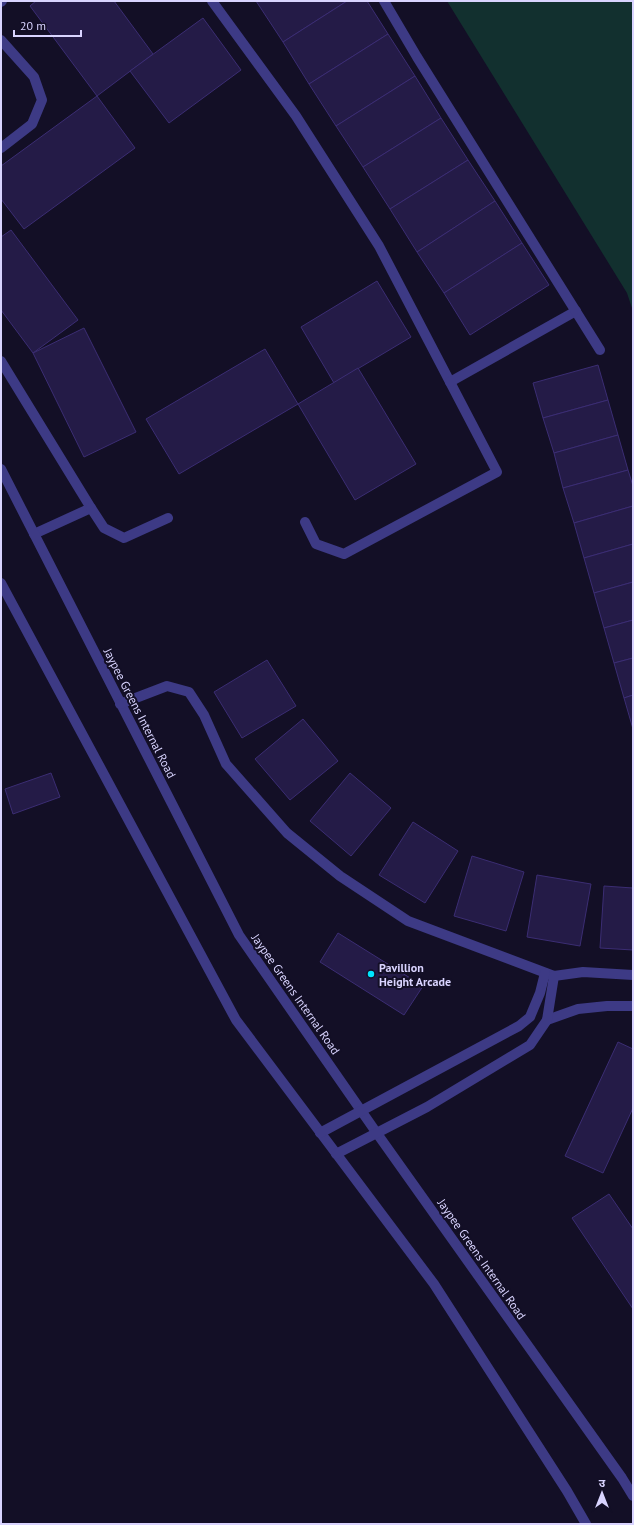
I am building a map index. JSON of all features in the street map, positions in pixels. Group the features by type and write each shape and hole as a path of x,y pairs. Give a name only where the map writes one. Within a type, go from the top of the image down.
{"street":[{"path":"212,1 296,116 379,246 496,472 344,554 316,544 305,522"},
{"path":"384,1 600,350"},
{"path":"1,40 34,77 42,100 32,124 1,148"},
{"path":"450,382 576,310"},
{"path":"1,361 104,528 124,538 168,518"},
{"name":"Jaypee Greens Internal Road","path":"1,469 238,936 618,1472 633,1496"},
{"path":"34,534 91,508"},
{"path":"1,583 236,1020 434,1284 567,1491 586,1524"},
{"path":"120,704 167,686 189,692 204,715 226,764 287,834 340,876 408,920 549,974 583,972 633,975"},
{"path":"336,1154 427,1106 530,1045 547,1020 549,974"},
{"path":"320,1133 519,1026 530,1016 549,974"},
{"path":"547,1020 578,1009 607,1006 633,1006"}],"green space":[{"path":"447,1 633,1 633,311 627,293"}],"building":[{"path":"36,1 114,1 153,54 97,96 30,6"},
{"path":"256,1 347,1 283,42"},
{"path":"347,1 367,1 388,34 309,84 283,42"},
{"path":"203,18 241,70 169,123 130,71"},
{"path":"388,34 415,76 336,126 309,84"},
{"path":"415,76 441,118 363,167 336,126"},
{"path":"97,96 135,148 24,229 1,199 1,166"},
{"path":"441,118 468,160 390,209 363,167"},
{"path":"468,160 495,201 417,252 390,209"},
{"path":"495,201 522,243 444,293 417,252"},
{"path":"11,230 78,320 33,353 1,310 1,237"},
{"path":"522,243 549,285 470,335 444,293"},
{"path":"377,281 411,337 334,383 301,327"},
{"path":"84,328 136,432 84,457 33,353"},
{"path":"265,349 298,404 179,474 146,419"},
{"path":"598,365 608,400 543,418 533,383"},
{"path":"358,368 416,464 355,500 298,404"},
{"path":"608,400 618,435 554,453 543,418"},
{"path":"618,435 628,470 563,488 554,453"},
{"path":"628,470 633,486 633,506 574,523 563,488"},
{"path":"633,506 633,544 584,558 574,523"},
{"path":"633,544 633,582 594,593 584,558"},
{"path":"633,582 633,620 604,628 594,593"},
{"path":"633,620 633,658 614,663 604,628"},
{"path":"633,658 633,695 624,698 614,663"},
{"path":"267,660 296,706 242,738 214,692"},
{"path":"633,695 633,729 624,698"},
{"path":"303,719 338,761 290,800 255,759"},
{"path":"51,773 60,797 13,814 5,789"},
{"path":"350,773 391,808 351,856 310,821"},
{"path":"413,822 458,851 425,903 379,875"},
{"path":"472,856 524,872 506,931 454,916"},
{"path":"537,875 591,884 580,946 527,937"},
{"path":"604,886 633,888 633,950 600,948"},
{"name":"Pavillion Height Arcade","path":"338,933 423,986 404,1015 320,962"},
{"path":"618,1042 633,1049 633,1108 603,1173 565,1156"},
{"path":"609,1194 633,1229 633,1309 572,1218"}],"place":[{"name":"Pavillion Height Arcade","path":"371,974"}]}
